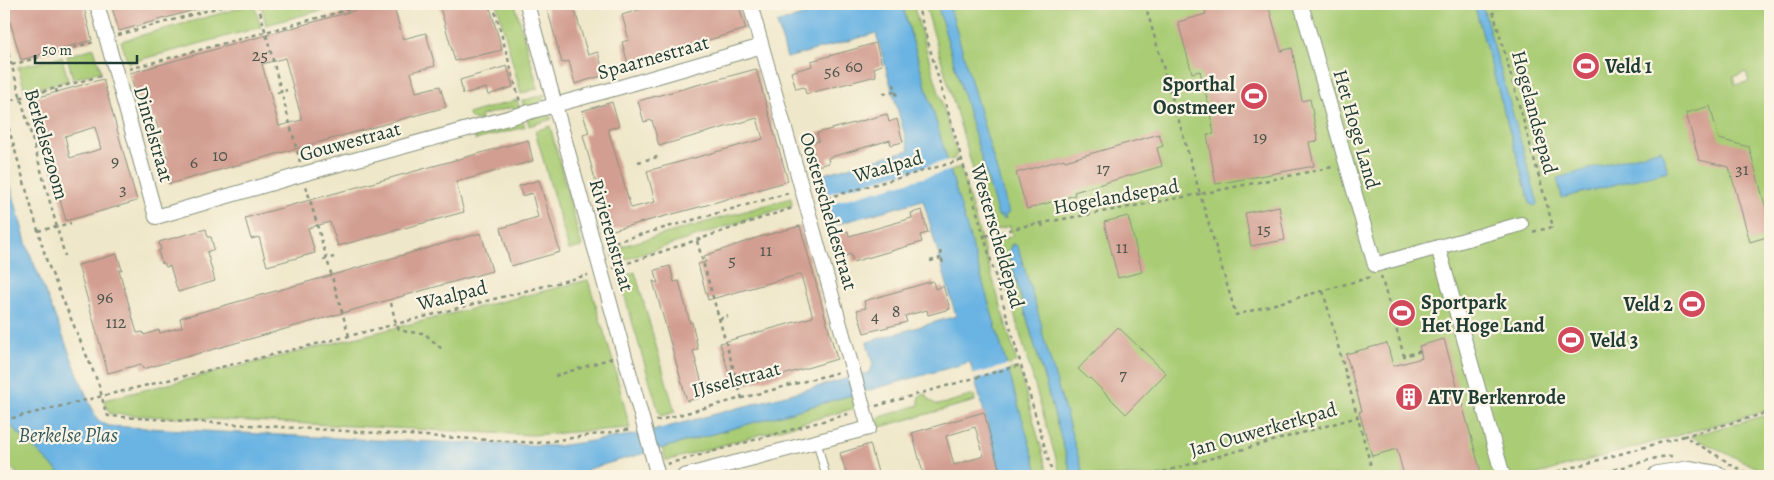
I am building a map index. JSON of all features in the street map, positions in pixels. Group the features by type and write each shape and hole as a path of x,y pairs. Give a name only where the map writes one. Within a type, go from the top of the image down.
{"street":[{"name":"Dintelstraat","path":"97,4 156,217"},
{"name":"Rivierenstraat","path":"527,4 602,271 640,429 651,451 657,472"},
{"name":"Oosterscheldestraat","path":"750,4 869,428 817,442"},
{"name":"Het Hoge Land","path":"1301,4 1342,145 1346,165 1378,270"},
{"name":"Spaarnestraat","path":"555,105 762,46"},
{"name":"Gouwestraat","path":"156,217 303,174 555,105"},
{"path":"1378,270 1438,247 1521,224"},
{"path":"1438,247 1503,476"},
{"path":"684,476 817,442"},
{"path":"1658,476 1724,470"}],"lane":[{"path":"817,442 826,476"}],"path":[{"path":"4,102 369,4"},
{"path":"493,4 523,114"},
{"path":"594,8 612,4"},
{"name":"Westerscheldepad","path":"917,4 1053,476"},
{"path":"1145,4 1200,194 1346,165"},
{"name":"Hogelandsepad","path":"1491,4 1552,227"},
{"name":"Berkelsezoom","path":"4,38 65,256"},
{"path":"45,50 46,56"},
{"path":"894,84 894,91 897,97"},
{"path":"56,89 58,94"},
{"path":"277,93 287,90"},
{"path":"883,94 894,91"},
{"path":"4,112 47,262 99,385 99,396"},
{"path":"638,162 661,156"},
{"name":"Waalpad","path":"822,199 962,160"},
{"path":"594,248 803,189"},
{"name":"Hogelandsepad","path":"985,236 1025,226 1200,194 1224,275"},
{"name":"Waalpad","path":"4,420 396,324 602,271 807,203"},
{"path":"38,231 71,223"},
{"path":"1042,223 1043,230"},
{"path":"697,241 742,399"},
{"path":"940,251 940,258 943,264"},
{"path":"323,260 334,257"},
{"path":"930,261 940,258"},
{"path":"1378,270 1404,356 1421,351"},
{"path":"1323,291 1371,466"},
{"path":"390,304 399,329 407,332 424,333 442,349"},
{"path":"719,319 728,316"},
{"path":"555,376 612,358"},
{"path":"657,472 863,406 1020,365"},
{"name":"IJsselstraat","path":"99,396 108,416 538,443 640,429 852,368"},
{"path":"1542,476 1770,412"},
{"name":"Jan Ouwerkerkpad","path":"1148,476 1358,417"},
{"path":"1684,436 1720,456 1724,470"},
{"path":"4,472 8,476"}],"green space":[{"path":"254,4 261,27 128,63 121,41"},
{"path":"261,4 344,4 266,25"},
{"path":"497,4 515,4 538,88 521,94"},
{"path":"902,4 913,4 957,154 954,159 947,161"},
{"name":"Sportpark Het Hoge Land","path":"925,4 937,4 999,216 1002,216 946,4 1770,4 1770,124 1767,157 1770,167 1770,410 1531,476 1081,476 1013,244 1008,252 1072,476 1061,476 994,244 996,241 1012,236 1010,226 991,231 981,199 983,198 981,190 979,190","holes":["1746,72 1749,82 1735,85 1733,77"]},
{"path":"94,48 101,71 73,79 67,56"},
{"path":"62,57 68,81 25,91 18,67"},
{"path":"545,94 540,102 524,108 522,101"},
{"path":"517,100 520,109 514,110 513,107 480,116 481,120 473,120 467,114"},
{"path":"548,114 552,119 529,126 527,117"},
{"path":"522,118 525,127 475,140 475,134 483,129 485,132 517,123 517,119"},
{"path":"550,126 582,247 569,250 535,131"},
{"path":"960,167 1017,362 1006,366 950,170"},
{"path":"791,198 792,205 615,263 612,249"},
{"path":"635,272 675,412 660,416 619,277"},
{"path":"588,280 612,358 630,428 532,435 110,414 104,400"},
{"path":"1019,368 1049,476 1039,476 1007,370"},
{"path":"926,394 930,401 938,405 974,395 975,401 880,427 877,418 919,405 919,396"},
{"path":"850,395 855,408 666,461 662,448"},
{"path":"1770,414 1770,474 1690,436"},
{"path":"7,422 63,476 19,476 4,459 4,423"}],"water":[{"name":"Berkelse Plas","path":"846,4 902,4 1039,476 1002,476 970,362 588,469 584,476 63,476 4,421 4,161 27,246 87,397 97,419 108,426 374,440 558,446 645,433 868,373 873,365 867,342 956,316 923,200 834,225 820,175 909,150 876,33 787,58 777,23"},
{"path":"937,4 949,4 1009,213 1003,219 1002,216 998,216"},
{"path":"1474,4 1482,4 1538,203 1535,206 1530,204"},
{"path":"1661,149 1668,171 1562,198 1557,178"},
{"path":"1014,244 1018,247 1042,326 1041,328 1084,476 1072,476 1008,252 1011,245"}],"pier":[{"path":"949,160 952,170 825,205 823,195"},
{"path":"1008,365 1010,370 973,380 971,375"}],"building":[{"path":"5,4 83,4 92,40 21,60"},
{"path":"111,4 122,4 124,8 139,4 205,4 205,7 119,31"},
{"path":"378,4 393,4 403,39 426,33 435,66 411,72 416,92 440,86 446,107 169,184 166,176 163,177 160,164 163,163 162,159 167,157 155,118 152,119 145,96 137,98 130,73","holes":["285,58 302,120 279,126 262,64"]},
{"path":"439,4 489,4 502,50 455,61"},
{"path":"546,4 573,4 588,55 598,52 604,75 575,84 569,61 562,63"},
{"path":"658,4 738,4 746,29 628,64 622,42 629,40 622,15"},
{"name":"Sporthal Oostmeer","path":"1212,4 1268,4 1281,51 1292,48 1302,101 1310,99 1318,141 1309,142 1314,166 1216,184 1207,135 1214,134 1206,94 1200,71 1192,73 1178,22 1206,14 1204,6"},
{"path":"876,43 882,65 874,68 876,76 806,94 804,87 796,89 791,72 812,66 811,61"},
{"path":"507,66 513,87 488,95 486,88 463,94 460,80"},
{"path":"756,69 788,181 609,231 583,135 589,133 582,111 612,102 619,126 608,129 631,208 655,202 647,171 763,139 757,118 659,146 652,120 644,122 638,101"},
{"path":"103,79 137,201 66,221 32,99","holes":["95,127 101,149 70,158 65,136"]},
{"path":"1710,106 1719,139 1749,147 1770,223 1770,236 1750,242 1729,167 1699,160 1686,113"},
{"path":"887,114 889,122 897,119 903,142 891,145 890,140 828,158 829,163 817,166 811,143 819,141 817,133"},
{"path":"1159,134 1163,146 1157,148 1162,166 1074,192 1075,195 1027,209 1016,173"},
{"path":"528,140 533,161 456,182 464,212 338,246 330,222 308,228 315,253 267,266 259,237 251,239 245,218"},
{"path":"539,180 560,252 511,266 501,228 538,217 532,193 522,196 519,186"},
{"path":"1279,206 1285,240 1251,246 1245,213"},
{"path":"922,210 928,233 920,235 922,242 853,262 851,254 842,257 836,234 848,231 849,236 912,218 911,213"},
{"path":"1128,216 1142,272 1118,278 1104,222"},
{"path":"800,226 837,359 733,388 720,343 813,317 801,274 708,300 698,264 706,262 704,256 756,238"},
{"path":"206,229 208,237 211,237 214,249 207,252 215,281 178,292 170,266 166,267 164,263 162,264 158,251 161,250 159,242"},
{"path":"481,233 492,271 143,369 141,364 108,373 78,265 117,254 122,270 119,270 137,333 143,332 144,335 159,330 160,333 182,327 180,318"},
{"path":"670,266 674,282 679,281 690,323 692,322 698,349 693,351 702,383 707,382 711,394 687,401 653,281 658,283 655,270"},
{"path":"933,281 935,289 943,286 950,309 928,315 927,310 905,316 907,322 864,333 857,310 866,308 864,301"},
{"path":"1118,327 1166,373 1126,414 1090,378 1078,369"},
{"name":"ATV Berkenrode","path":"1444,339 1482,476 1404,476 1397,449 1372,456 1359,412 1362,411 1346,354 1387,343 1393,366 1422,358 1419,346"},
{"path":"984,412 1001,476 924,476 912,433","holes":["975,427 984,456 954,465 946,436"]},
{"path":"870,444 879,476 847,476 840,453"}],"place":[{"name":"Veld 1","path":"1586,66"},
{"name":"Sporthal Oostmeer","path":"1254,96"},
{"name":"Veld 2","path":"1692,304"},
{"name":"Sportpark Het Hoge Land","path":"1402,313"},
{"name":"Veld 3","path":"1571,340"},
{"name":"ATV Berkenrode","path":"1409,397"}]}
